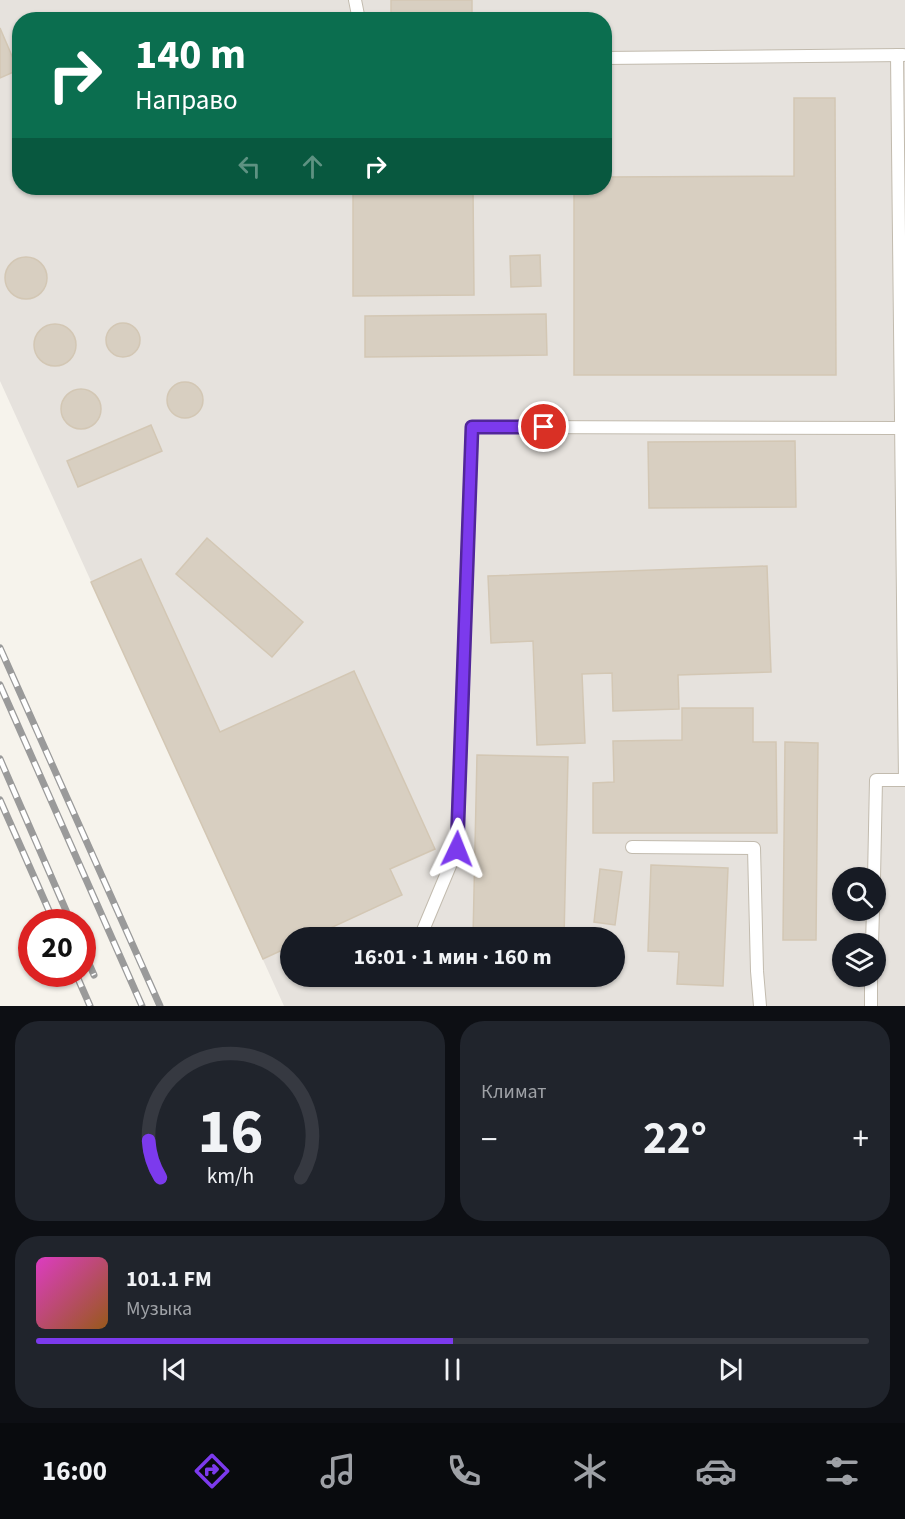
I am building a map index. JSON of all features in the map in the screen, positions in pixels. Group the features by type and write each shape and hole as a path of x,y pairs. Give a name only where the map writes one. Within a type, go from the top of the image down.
{"lane":[{"path":"612,58 901,55 901,428 905,780 876,780 874,867"},
{"path":"424,927 457,849 472,427 901,428"},
{"path":"632,847 754,848 760,1006"},
{"path":"871,987 871,1006"}],"shaded area":[{"path":"0,0 905,0 905,1006 284,1006 0,381"}],"building":[{"path":"391,0 472,0 472,12 391,12"},
{"path":"0,28 12,56 12,73 0,78"},
{"path":"794,98 835,98 836,375 574,375 574,195 612,195 612,177 794,176"},
{"path":"353,195 473,195 474,295 353,296"},
{"path":"540,255 541,286 511,287 510,256"},
{"path":"26,257 41,263 47,278 41,293 26,299 11,293 5,278 11,263"},
{"path":"546,314 547,355 365,357 365,316"},
{"path":"123,323 135,328 140,340 135,352 123,357 111,352 106,340 111,328"},
{"path":"55,324 63,325 70,330 75,337 75,353 70,360 63,365 55,366 47,365 40,360 35,353 34,345 35,337 40,330 47,325"},
{"path":"185,382 198,387 203,400 198,413 185,418 172,413 167,400 172,387"},
{"path":"81,389 89,390 95,395 100,401 100,417 95,423 89,428 81,429 73,428 67,423 62,417 61,409 62,401 67,395 73,390"},
{"path":"151,425 162,451 78,487 67,461"},
{"path":"795,441 796,507 649,508 648,442"},
{"path":"207,538 303,622 272,657 176,574"},
{"path":"141,559 220,732 354,671 435,849 390,869 402,895 333,927 280,927 280,951 263,959 91,582"},
{"path":"767,566 771,672 678,675 679,709 613,711 612,673 582,674 585,743 537,745 533,641 491,643 488,576"},
{"path":"682,708 753,708 753,742 776,742 777,833 593,833 593,783 614,782 613,741 682,740"},
{"path":"785,742 818,743 816,940 783,940"},
{"path":"477,755 568,757 564,927 473,927"},
{"path":"651,865 728,868 723,986 677,984 679,952 648,951"},
{"path":"600,869 622,872 615,925 594,922"}],"railway":[{"path":"0,648 160,1006"},
{"path":"0,685 142,1006"},
{"path":"0,759 65,909"},
{"path":"0,800 48,909"},
{"path":"82,987 90,1006"}],"route":[{"path":"457,849 472,427 544,427"}]}
